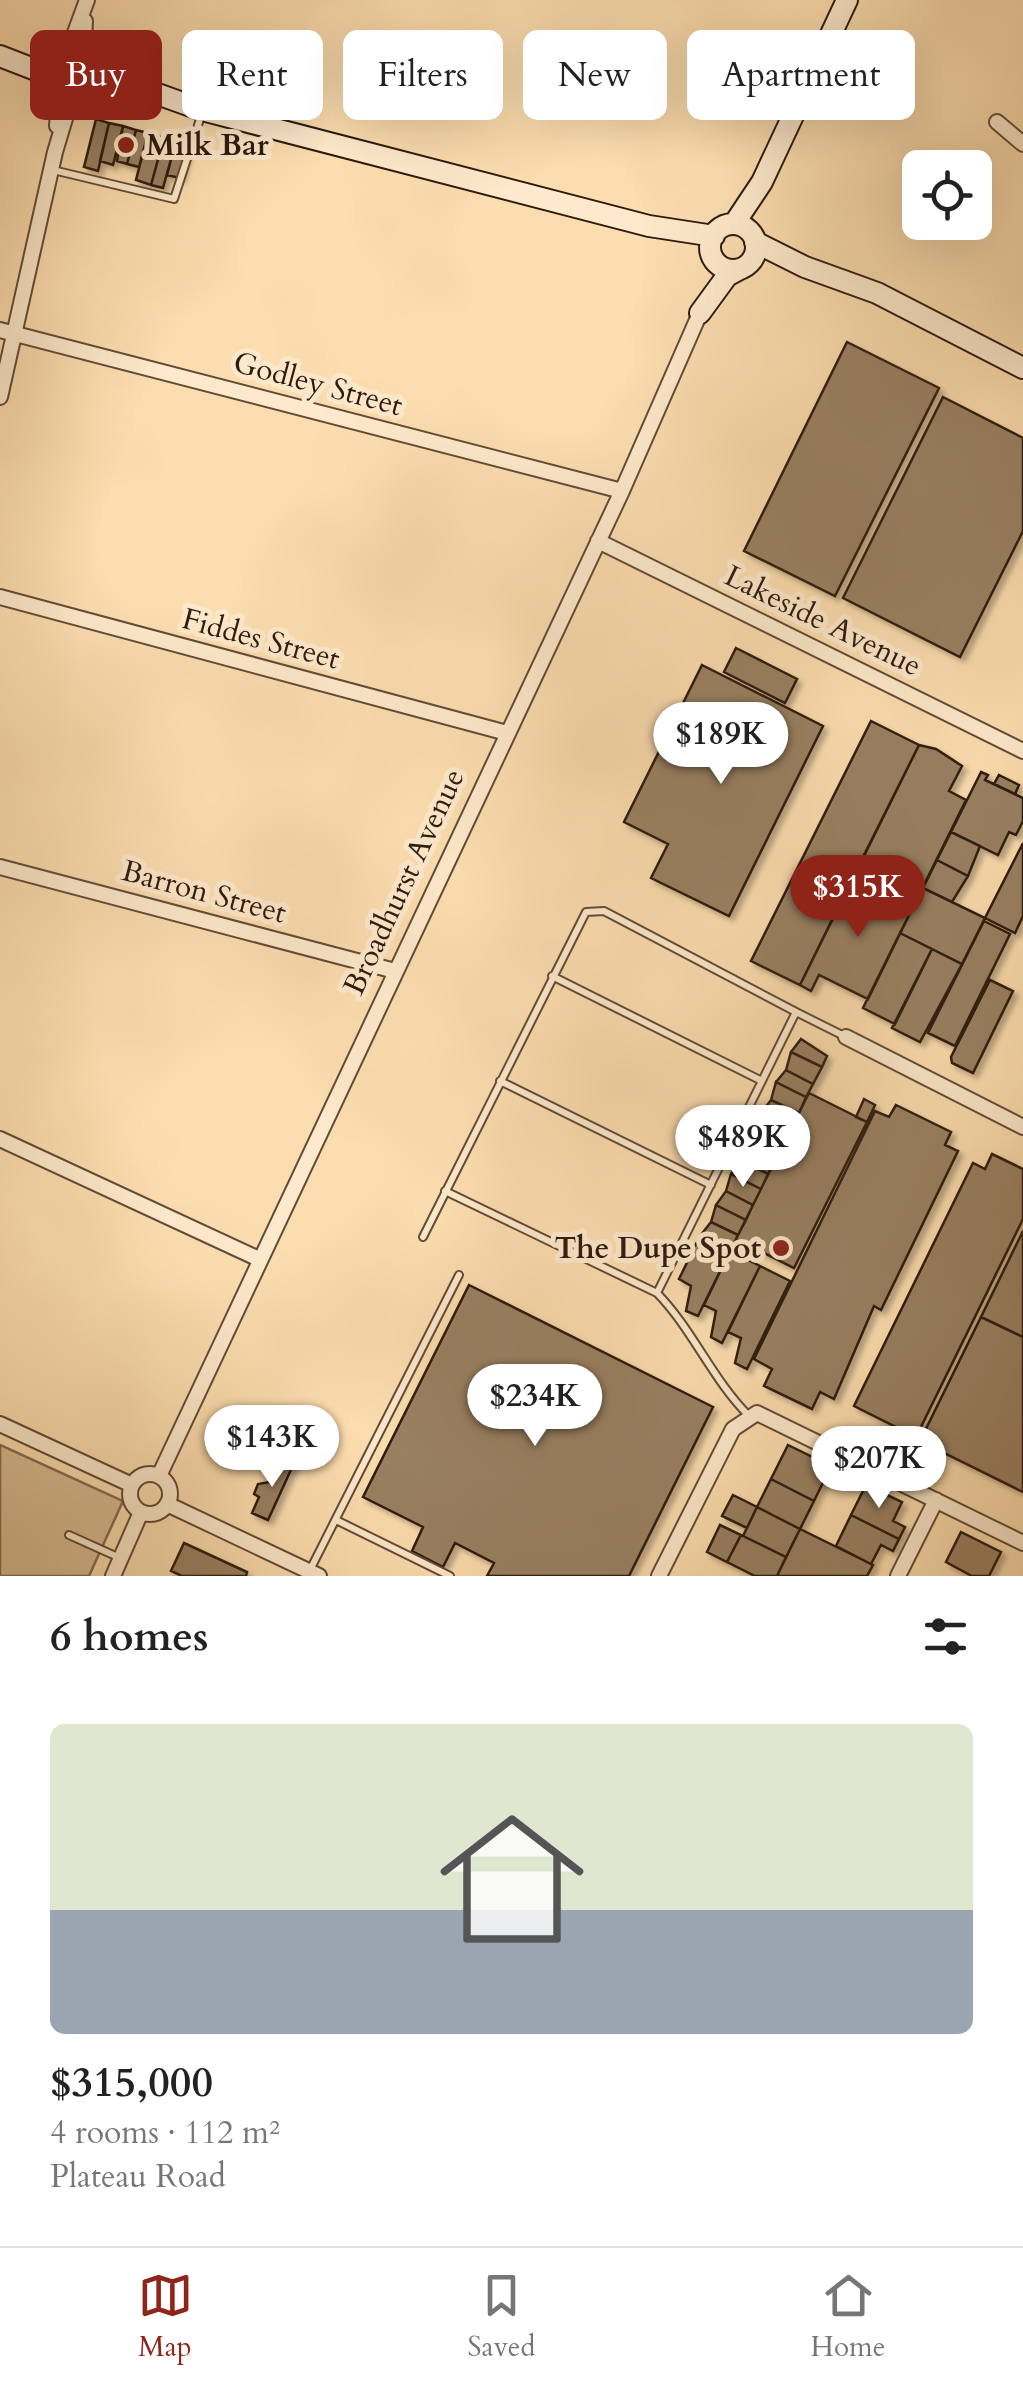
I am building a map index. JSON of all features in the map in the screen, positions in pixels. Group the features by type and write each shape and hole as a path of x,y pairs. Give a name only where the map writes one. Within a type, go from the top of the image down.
{"street":[{"name":"Broadhurst Avenue","path":"159,1476 622,492 700,313 746,246 762,182 847,0"},
{"path":"0,396 7,331 62,120"},
{"path":"241,120 650,226 713,250 746,246 877,292 1023,368"},
{"path":"997,122 1023,144"},
{"path":"713,250 725,268 746,246"},
{"name":"Broadhurst Avenue","path":"700,313 713,250"},
{"name":"Godley Street","path":"7,331 622,492"},
{"name":"Lakeside Avenue","path":"598,540 1023,751"},
{"name":"Fiddes Street","path":"0,597 507,733"},
{"name":"Barron Street","path":"0,867 395,971"},
{"path":"846,1037 1023,1127"},
{"path":"0,1140 259,1259"},
{"path":"658,1576 733,1429 749,1416 768,1416 1023,1543"},
{"path":"0,1424 132,1484"},
{"path":"132,1484 147,1474 159,1476 168,1485 168,1504"},
{"path":"132,1484 132,1503 141,1512 153,1514 168,1504"},
{"path":"898,1576 936,1500"},
{"path":"168,1504 314,1574"},
{"path":"112,1576 141,1512"}],"lane":[{"path":"51,169 174,199 199,120"},
{"path":"423,1237 586,912 604,911 846,1037"},
{"path":"552,976 762,1081"},
{"path":"657,1294 796,1012"},
{"path":"500,1081 711,1185"},
{"path":"446,1192 657,1294 674,1311 726,1393 749,1416"},
{"path":"314,1574 336,1520 460,1275"},
{"path":"336,1520 450,1576"},
{"path":"69,1534 121,1558"}],"shaded area":[{"path":"0,1445 123,1501 89,1576 0,1576"}],"building":[{"path":"96,120 109,123 98,171 84,167"},
{"path":"109,123 123,126 113,165 100,161"},
{"path":"123,126 136,130 127,164 117,161"},
{"path":"136,130 148,133 139,167 127,164"},
{"path":"148,133 164,138 151,185 136,180"},
{"path":"164,138 176,141 163,188 151,185"},
{"path":"176,141 189,144 180,178 167,175"},
{"path":"847,342 939,388 835,596 744,551"},
{"path":"943,397 1023,438 1023,531 960,657 843,598"},
{"path":"736,648 797,679 785,703 724,672"},
{"path":"702,665 823,726 729,916 651,878 668,844 624,822"},
{"path":"871,721 919,745 800,985 751,961"},
{"path":"919,745 936,749 962,766 949,791 966,800 912,909 852,879"},
{"path":"981,772 988,775 985,780 1023,798 1023,821 1016,835 1009,832 998,855 951,832"},
{"path":"999,775 1019,785 1015,794 994,784"},
{"path":"951,832 980,846 968,876 937,860"},
{"path":"1023,843 1023,916 1015,933 985,918"},
{"path":"937,860 968,876 952,902 923,888"},
{"path":"852,879 912,909 868,999 819,975 811,991 800,985"},
{"path":"923,888 985,918 962,964 900,933"},
{"path":"984,921 1010,934 955,1046 928,1033"},
{"path":"900,933 932,949 895,1024 863,1008"},
{"path":"932,949 962,964 920,1042 892,1028"},
{"path":"990,980 1013,991 973,1073 952,1063 951,1057"},
{"path":"801,1039 827,1056 822,1067 791,1052"},
{"path":"791,1052 822,1067 813,1084 786,1070"},
{"path":"786,1070 813,1084 806,1097 776,1082"},
{"path":"776,1082 806,1097 799,1113 771,1100"},
{"path":"809,1093 867,1122 794,1268 736,1239"},
{"path":"864,1099 875,1105 867,1122 856,1117"},
{"path":"771,1100 799,1113 791,1128 761,1113"},
{"path":"896,1105 951,1132 945,1145 958,1151 881,1310 874,1306 834,1399 820,1392 812,1409 764,1386 772,1369 754,1359 875,1111 889,1117"},
{"path":"761,1113 791,1128 783,1144 756,1130"},
{"path":"756,1130 783,1144 776,1158 746,1143"},
{"path":"746,1143 776,1158 768,1174 741,1160"},
{"path":"992,1154 1023,1169 1023,1219 916,1437 854,1406 973,1163 985,1169"},
{"path":"741,1160 768,1174 761,1189 731,1174"},
{"path":"731,1174 761,1189 753,1205 726,1191"},
{"path":"726,1191 753,1205 746,1220 716,1205"},
{"path":"716,1205 746,1220 738,1235 711,1222"},
{"path":"711,1222 738,1235 730,1251 700,1236"},
{"path":"1023,1231 1023,1337 981,1317"},
{"path":"700,1236 730,1251 698,1316 686,1311 691,1286 679,1279"},
{"path":"730,1251 760,1266 722,1343 711,1337 716,1311 704,1305"},
{"path":"760,1266 790,1281 747,1369 735,1363 741,1338 728,1332"},
{"path":"469,1285 713,1407 629,1576 487,1576 494,1563 455,1543 443,1567 412,1551 423,1527 363,1497"},
{"path":"981,1317 1023,1337 1023,1492 920,1441"},
{"path":"788,1445 831,1466 814,1501 771,1479"},
{"path":"281,1457 294,1463 268,1520 252,1513 259,1497 254,1494 258,1484 270,1482"},
{"path":"771,1479 814,1501 800,1529 757,1507"},
{"path":"866,1485 902,1502 893,1521 905,1527 899,1539 851,1515"},
{"path":"733,1495 757,1507 747,1528 722,1516"},
{"path":"757,1507 800,1529 786,1557 743,1536"},
{"path":"851,1515 899,1539 893,1551 881,1545 871,1564 836,1546"},
{"path":"720,1525 741,1535 727,1562 707,1552"},
{"path":"800,1529 873,1565 867,1576 777,1576"},
{"path":"961,1532 1001,1552 989,1576 972,1576 946,1562"},
{"path":"741,1535 786,1557 777,1576 755,1576 727,1562"},
{"path":"184,1543 247,1572 246,1576 182,1576 171,1571"}],"place":[{"name":"Milk Bar","path":"126,145"},
{"name":"The Dupe Spot","path":"781,1248"}]}
